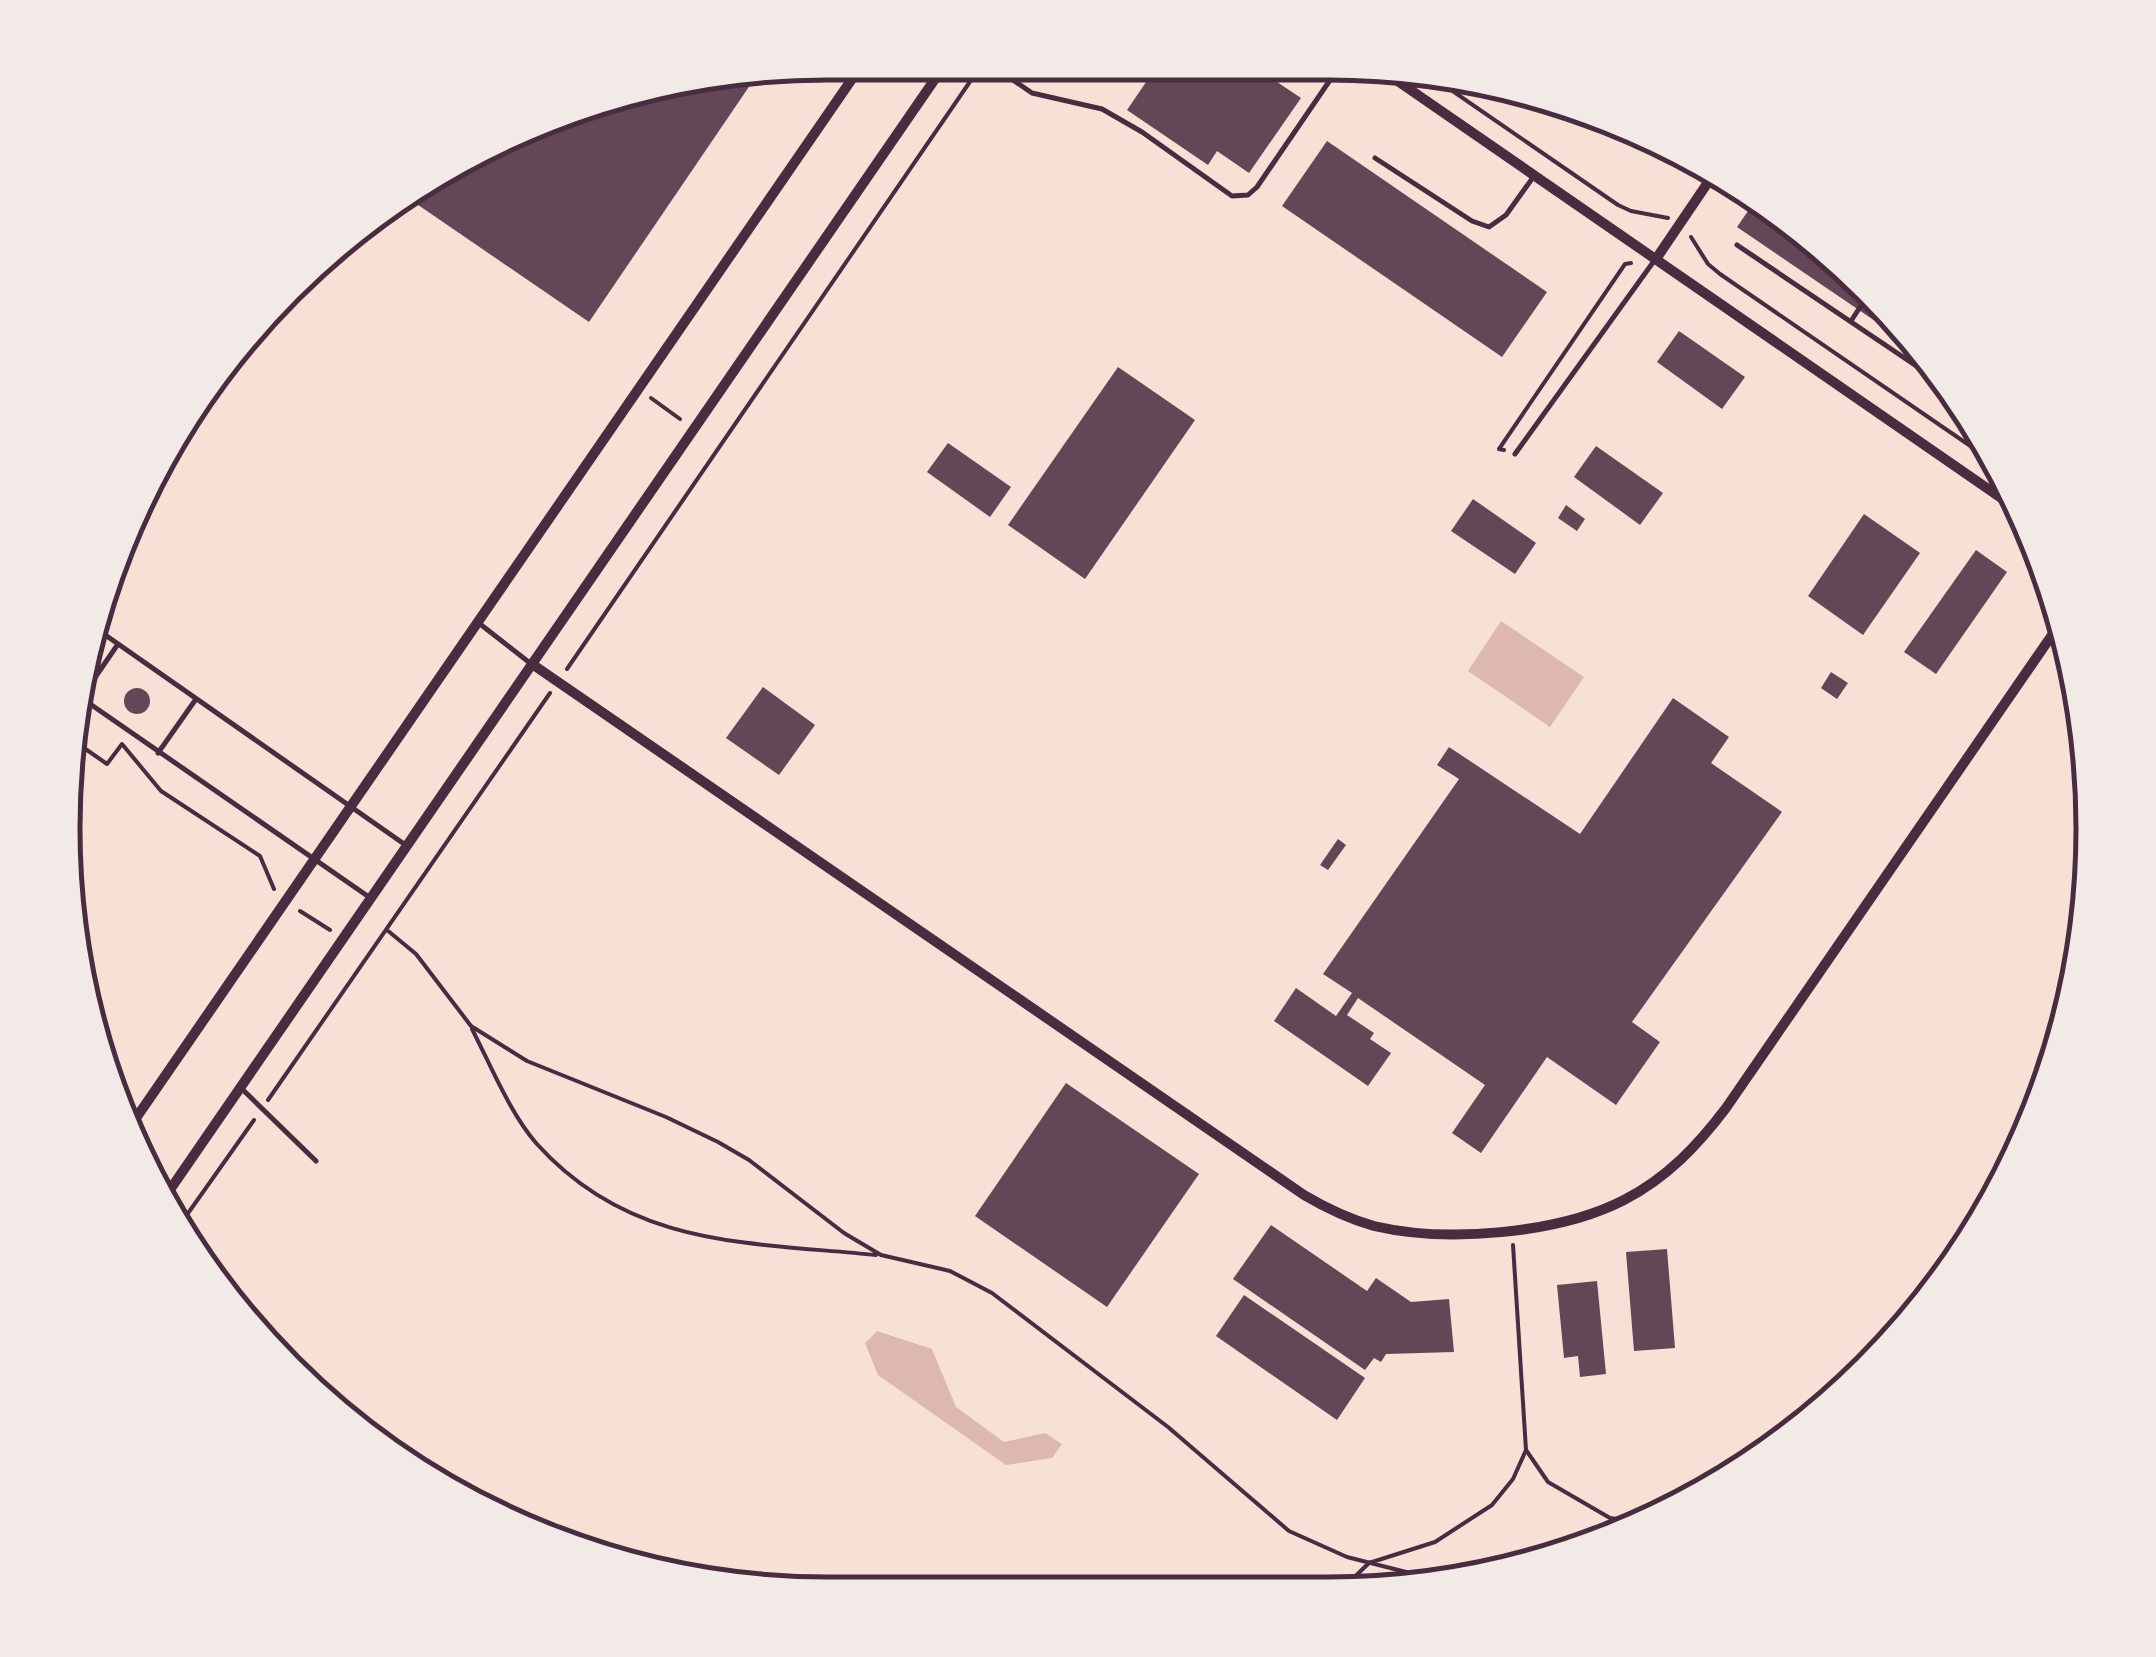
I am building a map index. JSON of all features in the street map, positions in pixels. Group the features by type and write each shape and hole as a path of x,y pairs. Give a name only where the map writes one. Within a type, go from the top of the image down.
{"street":[{"path":"137,1116 851,80"},
{"path":"172,1188 934,80"},
{"path":"1402,84 1998,496"},
{"path":"1656,259 1707,183"},
{"path":"532,664 1304,1195 1342,1215 1392,1230 1466,1234 1572,1219 1603,1210 1672,1168 1706,1134 2051,637"}],"lane":[{"path":"1012,80 1032,93 1102,109 1142,132 1232,196 1242,197 1257,187 1330,80"},
{"path":"1375,158 1472,222 1489,226 1506,215 1534,176"},
{"path":"1737,245 1914,364"},
{"path":"1515,454 1656,259"},
{"path":"1851,322 1862,304"},
{"path":"477,622 532,664"},
{"path":"106,636 406,846"},
{"path":"96,676 118,644"},
{"path":"158,754 196,699"},
{"path":"90,705 371,898"},
{"path":"241,1088 316,1161"}],"path":[{"path":"187,1214 973,80"},
{"path":"1452,90 1618,204 1631,211 1663,215 1679,225 1720,274 1972,448"},
{"path":"1515,454 1498,448 1625,264 1656,259"},
{"path":"639,389 694,429"},
{"path":"122,744 161,790 260,856 276,893 367,956"},
{"path":"385,929 416,954 471,1026 534,1140 580,1184 628,1213 676,1232 717,1240 881,1255 950,1271 992,1294 1168,1426 1288,1531 1346,1558 1414,1572"},
{"path":"471,1026 527,1062 718,1142 881,1255"},
{"path":"1512,1229 1516,1340 1526,1450 1548,1482 1616,1519"},
{"path":"1356,1576 1369,1564 1435,1542 1492,1505 1513,1479 1526,1450"}],"shaded area":[{"path":"1501,621 1584,677 1550,727 1468,671"},
{"path":"877,1331 932,1349 956,1407 1004,1442 1045,1433 1062,1444 1052,1458 1006,1465 878,1375 865,1343"}],"building":[{"path":"1147,80 1274,80 1301,98 1249,173 1217,151 1208,165 1127,110"},
{"path":"751,84 589,322 416,204 497,157 588,120 682,94"},
{"path":"1327,141 1547,292 1502,357 1282,206"},
{"path":"1749,210 1821,266 1881,325 1737,227"},
{"path":"1679,331 1745,377 1722,409 1657,362"},
{"path":"1118,367 1195,420 1085,579 1008,525"},
{"path":"948,443 1011,487 990,517 927,472"},
{"path":"1596,446 1663,493 1640,525 1574,477"},
{"path":"1473,499 1536,543 1515,574 1451,531"},
{"path":"1566,505 1585,519 1577,531 1558,518"},
{"path":"1864,514 1920,553 1863,635 1808,596"},
{"path":"1976,550 2007,572 1936,674 1904,652"},
{"path":"1831,672 1848,683 1837,699 1821,688"},
{"path":"763,687 815,725 779,775 726,738"},
{"path":"137,688 146,692 150,701 146,710 137,714 128,710 124,701 128,692"},
{"path":"1673,698 1729,737 1711,763 1782,812 1632,1022 1660,1042 1616,1105 1547,1057 1481,1153 1452,1133 1485,1085 1358,998 1347,1015 1374,1033 1370,1039 1391,1053 1368,1086 1274,1021 1296,988 1336,1016 1352,993 1323,974 1459,779 1437,765 1449,747 1580,834"},
{"path":"1338,839 1346,845 1328,870 1320,865"},
{"path":"1066,1083 1199,1174 1107,1307 975,1216"},
{"path":"1271,1225 1367,1291 1376,1278 1411,1302 1449,1299 1454,1352 1386,1354 1381,1362 1374,1358 1365,1370 1233,1279"},
{"path":"1667,1249 1675,1348 1634,1351 1626,1252"},
{"path":"1597,1281 1606,1374 1580,1377 1578,1356 1564,1358 1557,1285"},
{"path":"1244,1295 1365,1378 1337,1420 1216,1336"}]}
